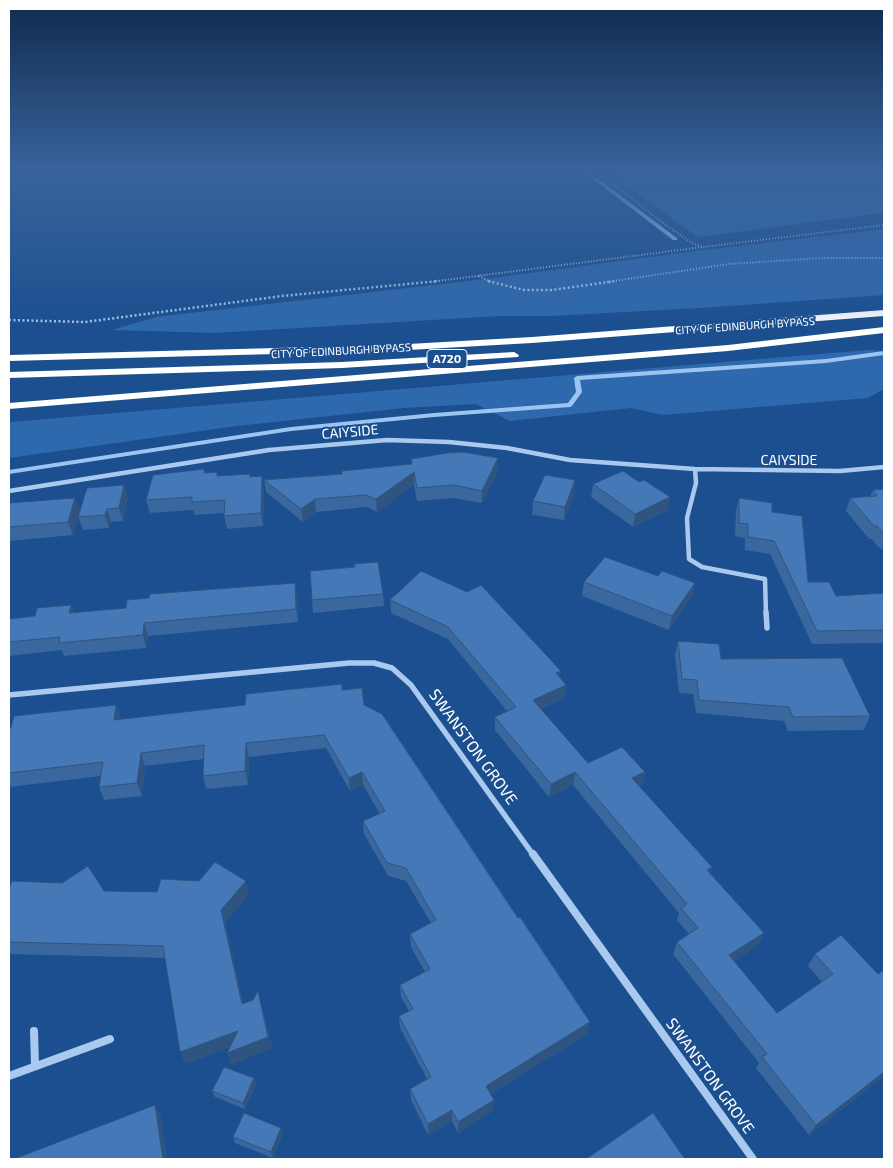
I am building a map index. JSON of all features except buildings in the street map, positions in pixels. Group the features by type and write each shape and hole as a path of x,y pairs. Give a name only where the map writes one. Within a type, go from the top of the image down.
{"highway":[{"name":"CITY OF EDINBURGH BYPASS","path":"9,358 260,353 391,348 690,329 884,313"},
{"path":"9,349 230,346 690,329"},
{"name":"CITY OF EDINBURGH BYPASS","path":"9,375 342,365 536,354 884,329"},
{"path":"9,406 728,348 884,329"}],"street":[{"name":"CAIYSIDE","path":"9,491 268,450 387,440 449,442 507,448 570,460 695,469 830,471 884,467"},
{"path":"695,469 696,483 687,518 689,559 702,568 765,579 767,628"},
{"name":"SWANSTON GROVE","path":"9,695 349,662 374,663 392,668 411,685 753,1159"},
{"path":"34,1031 35,1066"},
{"path":"9,1076 110,1039"}],"path":[{"path":"664,224 692,243 703,247"},
{"path":"9,320 84,322 273,297 478,276 884,225"},
{"path":"478,276 493,283 516,288 551,290 728,264 823,258 884,258"}],"shaded area":[{"path":"679,224 803,224 698,237"},
{"path":"884,229 884,295 699,308 551,316 499,316 215,333 112,330 156,317 477,280 704,250"},
{"path":"868,350 884,351 884,389 868,398 663,415 631,408 510,421 476,404 404,408 237,426 9,458 9,422"}],"waterway":[{"path":"654,224 675,239"},
{"path":"9,472 291,429 434,415 570,405 579,392 577,378 826,361 884,353"}]}
